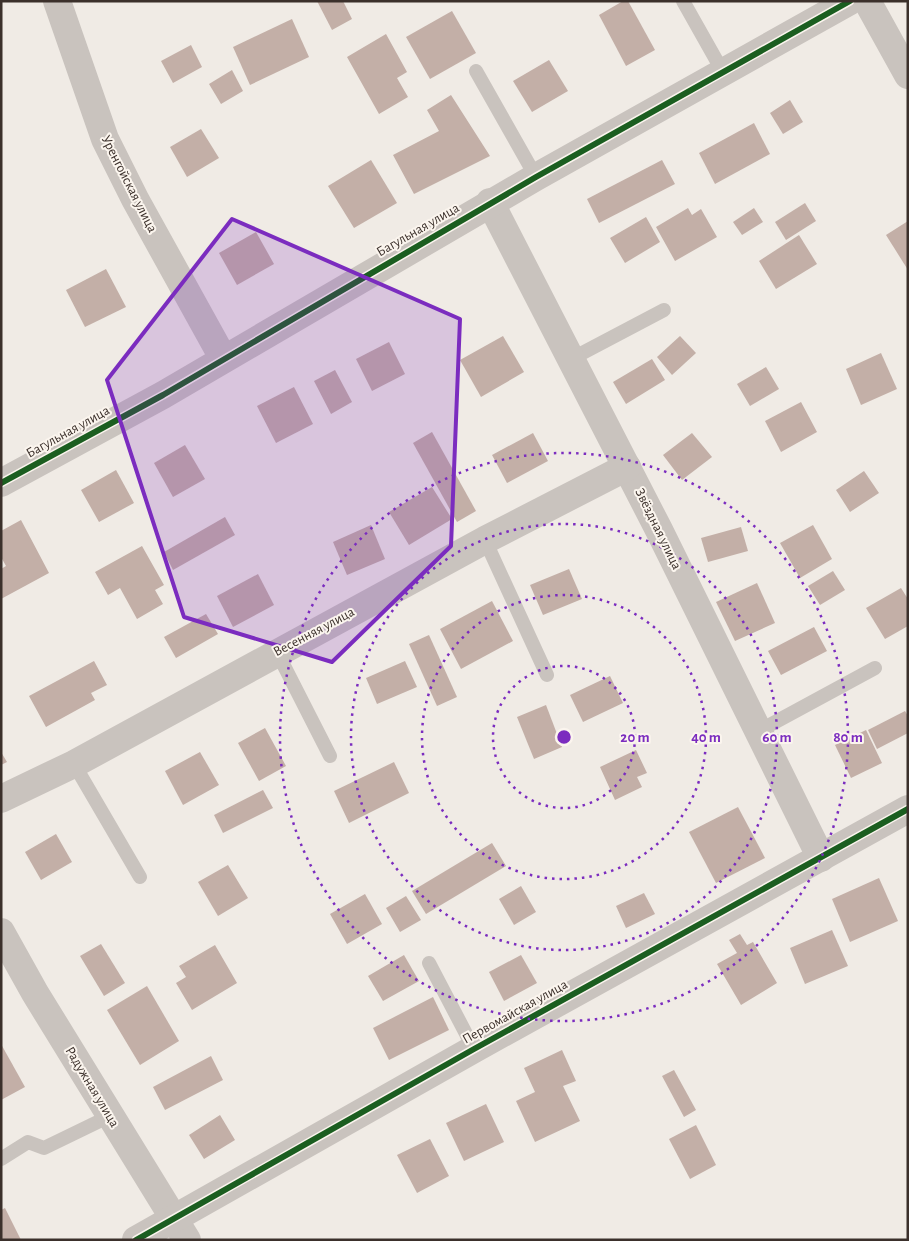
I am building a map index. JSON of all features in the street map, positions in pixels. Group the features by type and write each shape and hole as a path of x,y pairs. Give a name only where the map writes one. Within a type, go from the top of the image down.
{"street":[{"name":"Уренгойская улица","path":"57,1 105,139 135,199 223,358"},
{"name":"Багульная улица","path":"1,483 163,394 490,202 850,1"},
{"path":"867,1 908,75"},
{"name":"Звёздная улица","path":"490,202 627,467 820,858"},
{"name":"Весенняя улица","path":"1,799 74,764 485,540 627,467"},
{"name":"Первомайская улица","path":"136,1240 180,1229 474,1049 908,809"},
{"name":"Радужная улица","path":"1,932 110,1116 180,1229"}],"lane":[{"path":"683,1 724,72"},
{"path":"476,71 536,176"},
{"path":"571,359 664,310"},
{"path":"485,540 547,675"},
{"path":"277,652 330,756"},
{"path":"757,732 875,668"},
{"path":"74,764 140,877"},
{"path":"429,964 474,1049"},
{"path":"1,1159 28,1142 44,1148 110,1116"}],"highlighted area":[{"path":"232,219 460,319 451,546 332,662 184,617 107,380"}],"building":[{"path":"317,1 343,1 352,19 332,30"},
{"path":"623,1 628,1 655,50 626,66 599,15"},
{"path":"452,11 476,53 430,79 406,37"},
{"path":"292,19 309,57 250,85 233,47"},
{"path":"386,34 407,72 397,78 408,97 379,114 347,57"},
{"path":"191,45 202,67 173,83 161,61"},
{"path":"549,60 568,91 532,112 513,81"},
{"path":"232,70 243,91 221,104 209,84"},
{"path":"451,95 490,156 414,194 393,155 439,131 427,110"},
{"path":"790,100 803,122 783,134 770,113"},
{"path":"754,123 770,154 715,184 699,153"},
{"path":"201,129 219,158 187,177 170,147"},
{"path":"371,160 397,203 354,228 328,186"},
{"path":"662,160 675,184 599,223 587,199"},
{"path":"805,203 816,221 786,240 775,222"},
{"path":"688,208 692,215 701,209 717,237 675,261 656,227"},
{"path":"754,208 763,222 742,235 733,222"},
{"path":"646,217 660,242 625,263 610,238"},
{"path":"908,221 908,270 886,235"},
{"path":"256,232 274,264 237,285 219,253"},
{"path":"799,235 817,264 776,289 759,261"},
{"path":"106,269 126,307 85,327 66,290"},
{"path":"503,336 524,372 481,397 460,360"},
{"path":"680,336 696,353 672,375 657,357"},
{"path":"389,342 405,374 372,391 356,359"},
{"path":"881,353 897,389 861,405 846,369"},
{"path":"652,359 665,380 626,404 613,382"},
{"path":"766,367 779,389 750,406 737,384"},
{"path":"335,370 352,402 331,414 314,381"},
{"path":"294,387 313,424 276,443 257,406"},
{"path":"801,402 817,432 781,452 765,421"},
{"path":"432,432 476,511 457,522 413,443"},
{"path":"533,433 548,461 507,483 492,455"},
{"path":"692,433 712,457 682,480 663,455"},
{"path":"185,445 205,479 173,497 154,463"},
{"path":"116,470 134,503 99,522 81,490"},
{"path":"864,471 879,493 850,512 836,490"},
{"path":"432,487 452,519 409,545 389,512"},
{"path":"225,517 235,535 173,570 164,552"},
{"path":"21,520 49,573 1,599 1,569 6,566 1,557 1,531"},
{"path":"371,525 385,559 347,575 333,542"},
{"path":"813,525 832,559 800,578 780,543"},
{"path":"741,527 748,551 708,562 701,538"},
{"path":"142,546 164,585 155,590 163,604 137,619 120,588 108,595 95,572"},
{"path":"569,569 582,599 543,615 530,585"},
{"path":"833,571 845,590 820,605 808,586"},
{"path":"258,574 274,605 233,627 217,596"},
{"path":"757,583 775,623 735,641 716,602"},
{"path":"901,588 908,599 908,626 885,639 866,608"},
{"path":"492,601 513,641 461,669 440,629"},
{"path":"206,614 218,634 176,658 164,637"},
{"path":"814,627 827,651 781,675 768,651"},
{"path":"429,635 457,697 437,706 409,644"},
{"path":"94,661 107,685 91,693 95,700 46,727 29,696"},
{"path":"405,661 417,687 377,704 366,678"},
{"path":"610,676 623,703 583,722 570,695"},
{"path":"546,705 562,747 534,759 517,717"},
{"path":"905,711 908,716 908,733 877,749 868,730"},
{"path":"265,728 286,766 259,781 238,743"},
{"path":"866,730 882,763 851,778 835,745"},
{"path":"636,750 647,773 637,777 642,787 615,800 600,767"},
{"path":"1,752 7,762 1,765"},
{"path":"200,752 219,785 183,805 165,771"},
{"path":"394,762 409,793 349,823 334,791"},
{"path":"263,790 273,808 223,833 214,815"},
{"path":"738,807 765,858 716,883 689,832"},
{"path":"56,834 72,862 41,880 25,852"},
{"path":"492,843 506,866 426,914 412,891"},
{"path":"228,865 248,898 218,916 198,882"},
{"path":"879,878 898,921 850,942 832,899"},
{"path":"521,886 536,912 514,925 499,899"},
{"path":"644,893 655,914 626,928 616,906"},
{"path":"365,894 382,924 347,944 330,914"},
{"path":"406,896 421,920 400,932 386,908"},
{"path":"832,930 848,966 805,984 790,948"},
{"path":"740,934 747,945 753,942 777,983 741,1005 717,964 737,953 729,940"},
{"path":"101,944 125,983 104,996 80,956"},
{"path":"215,945 237,983 192,1010 176,983 186,977 179,966"},
{"path":"404,955 419,981 383,1001 368,976"},
{"path":"521,955 537,983 504,1001 489,972"},
{"path":"147,986 179,1041 140,1065 107,1010"},
{"path":"433,997 449,1030 389,1060 373,1028"},
{"path":"1,1044 25,1087 1,1100"},
{"path":"562,1050 576,1081 563,1086 580,1121 535,1142 516,1101 535,1092 524,1068"},
{"path":"211,1056 223,1080 165,1110 153,1087"},
{"path":"674,1070 696,1110 684,1117 662,1076"},
{"path":"486,1104 504,1142 464,1161 446,1123"},
{"path":"220,1115 235,1140 204,1159 189,1135"},
{"path":"696,1125 716,1165 690,1179 669,1139"},
{"path":"430,1139 449,1176 417,1193 397,1155"},
{"path":"5,1208 21,1240 1,1240 1,1210"}],"cycle path":[{"path":"1,483 163,395 536,177 850,1"},
{"path":"136,1240 474,1049 908,809"}]}
